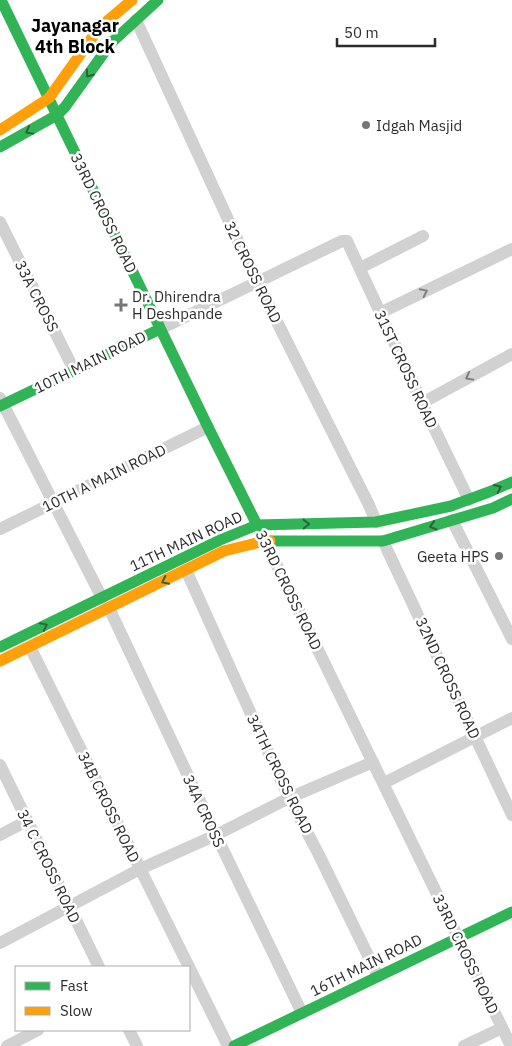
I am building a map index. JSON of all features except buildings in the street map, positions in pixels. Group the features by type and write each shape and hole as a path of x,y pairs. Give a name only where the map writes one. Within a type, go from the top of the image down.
{"main road":[{"name":"33RD CROSS ROAD","path":"1,0 265,541"},
{"path":"0,130 49,98 99,28 132,0"},
{"path":"0,147 57,115 65,107 111,43 158,0"},
{"name":"10TH MAIN ROAD","path":"1,402 160,329"},
{"name":"11TH MAIN ROAD","path":"0,662 220,540 257,525 376,522 451,506 512,482"},
{"name":"11TH MAIN ROAD","path":"0,647 186,570 224,552 265,541 383,541 493,508 512,499"},
{"name":"16TH MAIN ROAD","path":"234,1046 512,912"}],"street":[{"name":"32 CROSS ROAD","path":"136,20 257,282 376,522"},
{"name":"33A CROSS","path":"0,222 74,370"},
{"path":"360,268 423,236"},
{"name":"31ST CROSS ROAD","path":"342,241 345,240 348,243 469,500"},
{"name":"10TH MAIN ROAD","path":"160,329 342,241"},
{"path":"380,313 512,250"},
{"path":"422,403 512,354"},
{"path":"1,402 105,603"},
{"name":"10TH A MAIN ROAD","path":"0,529 208,427"},
{"path":"452,520 512,639"},
{"name":"33RD CROSS ROAD","path":"265,541 511,1046"},
{"name":"32ND CROSS ROAD","path":"383,541 512,815"},
{"name":"34TH CROSS ROAD","path":"186,570 289,798 378,976"},
{"name":"34A CROSS","path":"105,603 302,1013"},
{"name":"34B CROSS ROAD","path":"30,647 188,966"},
{"path":"384,783 512,718"},
{"path":"0,943 140,869 216,835 289,798 373,762"},
{"name":"34 C CROSS ROAD","path":"0,765 99,966"},
{"path":"0,835 27,820"},
{"name":"34B CROSS ROAD","path":"190,969 228,1046"},
{"path":"464,1046 502,1028"},
{"path":"7,1046 36,1031"},
{"path":"130,1031 137,1046"}],"traffic: fast":[{"path":"1,0 265,541"},
{"path":"0,147 57,115 65,107 111,43 158,0"},
{"path":"0,406 160,329"},
{"path":"0,647 220,540 257,525 376,522 451,506 512,482"},
{"path":"270,541 383,541 493,508 512,499"},
{"path":"234,1046 512,912"}],"traffic: slow":[{"path":"0,130 49,98 99,28 132,0"},
{"path":"0,661 224,551 270,541"}],"place":[{"name":"Idgah Masjid","path":"366,125"},
{"name":"Dr. Dhirendra H Deshpande","path":"121,305"},
{"name":"Geeta HPS","path":"499,556"}],"district":[{"name":"Jayanagar 4th Block","path":"75,35"}]}
